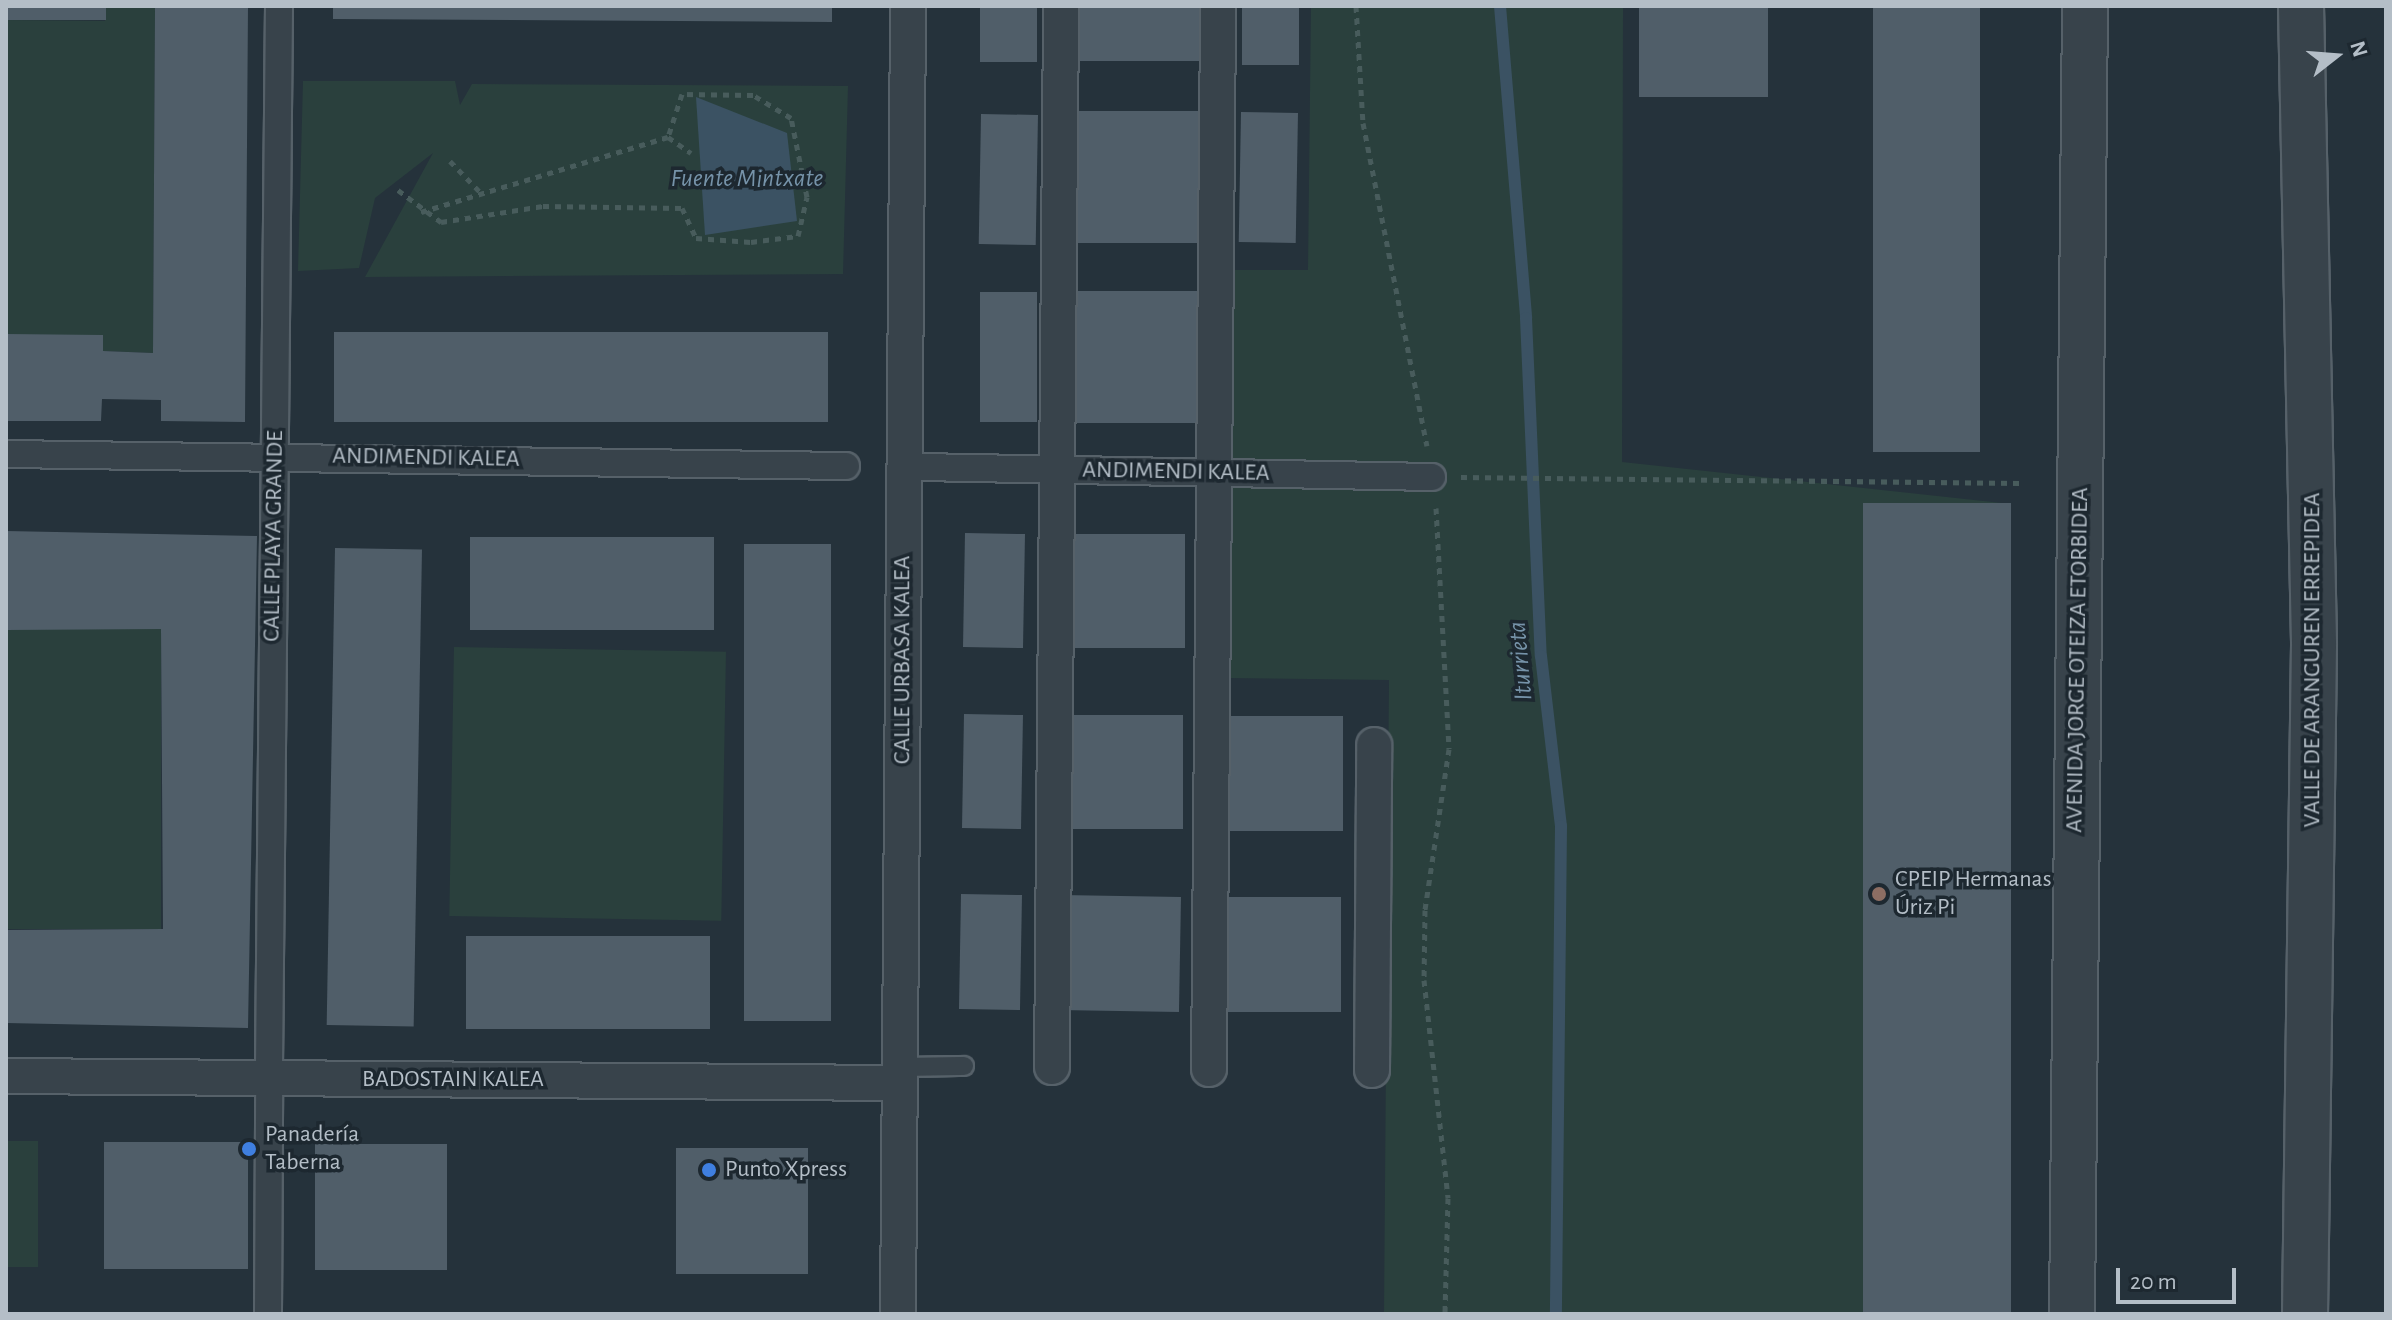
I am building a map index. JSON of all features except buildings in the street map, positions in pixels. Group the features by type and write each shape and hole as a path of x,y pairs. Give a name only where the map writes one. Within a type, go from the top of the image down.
{"street":[{"name":"CALLE PLAYA GRANDE","path":"269,1067 279,6"},
{"name":"CALLE URBASA KALEA","path":"898,1314 908,6"},
{"path":"1052,1067 1061,6"},
{"path":"1209,1069 1218,6"},
{"name":"AVENIDA JORGE OTEIZA ETORBIDEA","path":"2072,1314 2085,6"},
{"name":"VALLE DE ARANGUREN ERREPIDEA","path":"2301,6 2314,616 2305,1314"},
{"name":"ANDIMENDI KALEA","path":"6,454 846,466"},
{"name":"ANDIMENDI KALEA","path":"920,467 1432,477"},
{"path":"1372,1070 1374,745"},
{"name":"BADOSTAIN KALEA","path":"6,1076 899,1075"},
{"path":"268,1314 269,1096"}],"lane":[{"path":"899,1075 964,1066"}],"path":[{"path":"1356,6 1363,123 1432,477 1449,749 1425,910 1424,980 1448,1198 1445,1314"},
{"path":"398,190 420,212 441,222 543,206 682,208 696,238 751,242 798,236 807,197 791,118 753,95 682,94 668,137"},
{"path":"668,137 691,153"},
{"path":"420,212 668,137"},
{"path":"450,161 480,192"},
{"path":"1478,477 2020,483"}],"green space":[{"path":"106,6 155,6 153,353 103,351 6,334 6,20 105,21"},
{"path":"1311,6 1623,6 1622,462 2011,504 2003,1314 1384,1314 1389,680 1228,678 1233,270 1308,270"},
{"path":"303,81 455,81 460,105 472,84 848,86 843,274 365,277 433,153 375,198 359,268 298,271"},
{"path":"6,629 161,629 161,929 6,929"},
{"path":"454,647 726,652 721,921 449,916"},
{"path":"6,1141 38,1141 38,1267 6,1267"}],"water":[{"name":"Fuente Mintxate","path":"696,97 787,133 797,221 705,235"}],"waterway":[{"name":"Iturrieta","path":"1500,6 1526,318 1541,656 1561,826 1556,1314"}],"place":[{"name":"CPEIP Hermanas Úriz Pi","path":"1879,894"},
{"name":"Panadería Taberna","path":"249,1149"},
{"name":"Punto Xpress","path":"709,1170"}]}
